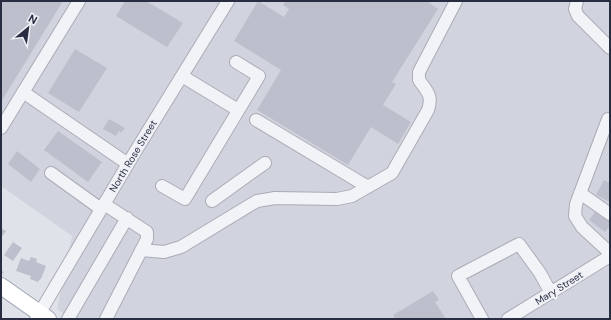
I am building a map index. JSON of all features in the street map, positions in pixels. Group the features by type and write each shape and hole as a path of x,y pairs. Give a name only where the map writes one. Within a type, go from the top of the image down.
{"main road":[{"path":"1,286 41,317"}],"street":[{"path":"1,128 79,1"},
{"name":"North Rose Street","path":"41,317 103,206 228,1"},
{"path":"141,250 164,252 181,248 257,201 275,198 336,199 352,196 392,173 428,110 431,102 429,94 419,80 419,72 456,1"},
{"path":"577,1 575,8 578,16 610,48"},
{"path":"162,186 185,199 259,76 236,62"},
{"path":"182,76 238,110"},
{"path":"23,92 128,164"},
{"path":"608,119 576,204 575,216 582,227 610,253"},
{"path":"256,120 368,187"},
{"path":"212,201 265,163"},
{"path":"51,173 103,206 127,218 146,232 147,239 106,319"},
{"path":"580,193 610,214"},
{"path":"68,319 127,218"},
{"path":"482,319 458,276 519,244 540,273 551,293"},
{"name":"Mary Street","path":"508,319 610,256"}],"shaded area":[{"path":"1,1 610,1 610,319 71,319 57,309 72,236 1,186"}],"building":[{"path":"1,1 63,1 1,102"},
{"path":"125,1 146,1 183,23 167,47 116,16"},
{"path":"258,1 284,17 289,9 283,5 285,1 427,1 438,9 392,82 396,84 383,105 411,122 398,144 371,127 348,165 257,110 281,70 234,41"},
{"path":"75,49 107,68 79,112 48,93"},
{"path":"109,119 125,128 121,133 119,131 116,136 103,129"},
{"path":"58,131 102,162 88,182 44,150"},
{"path":"17,151 40,169 31,182 8,164"},
{"path":"604,180 610,183 610,202 596,195"},
{"path":"596,211 610,222 610,225 605,232 589,220"},
{"path":"1,228 6,231 1,238"},
{"path":"13,242 22,248 13,261 4,255"},
{"path":"31,257 37,259 36,262 46,266 41,279 38,282 30,279 31,276 16,271 21,258 29,261"},
{"path":"433,291 439,300 435,302 446,319 395,319 393,315"}]}
